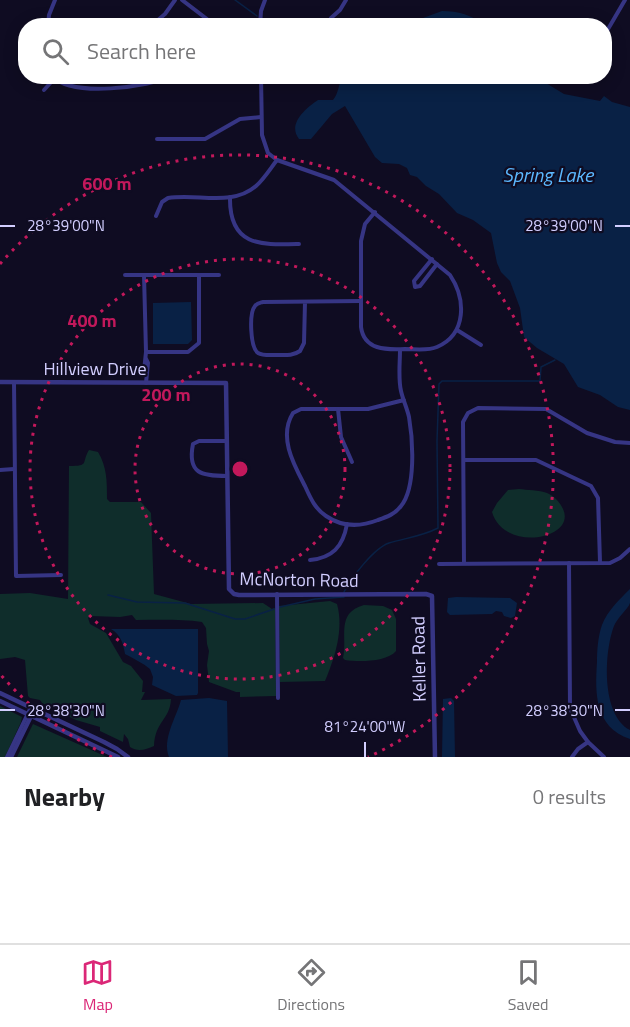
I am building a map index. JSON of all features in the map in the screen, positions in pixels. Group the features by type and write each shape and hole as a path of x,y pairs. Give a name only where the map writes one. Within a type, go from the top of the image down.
{"street":[{"path":"49,18 55,0"},
{"path":"160,18 175,0"},
{"path":"182,0 206,18"},
{"path":"261,18 265,0"},
{"path":"332,18 346,0"},
{"path":"612,22 625,0"},
{"path":"44,90 48,84"},
{"path":"62,84 77,88 117,87 132,84"},
{"path":"261,84 263,142 268,153 277,160 334,180 375,212 450,275 457,288 461,312 457,330 452,337 436,348 400,350 378,348 367,340 362,331 363,233 365,224 375,212"},
{"path":"157,140 205,139 240,119 261,117"},
{"path":"156,216 162,202 168,198 239,195 254,188 277,160"},
{"path":"230,197 233,222 247,238 261,244 299,244"},
{"path":"432,259 414,281 415,287 420,286 437,264"},
{"path":"125,275 219,275"},
{"path":"144,275 146,382"},
{"path":"146,352 188,352 199,344 200,275"},
{"path":"304,302 304,343 300,351 293,355 264,355 256,351 252,344 253,308 263,302 361,301"},
{"path":"457,330 481,345"},
{"path":"400,350 400,386 404,400 411,431 411,482 407,498 397,511 369,524 358,526 347,524 326,516 315,505 292,462 288,446 288,423 293,413 301,409 368,409 404,400"},
{"name":"Hillview Drive","path":"0,382 226,383"},
{"path":"14,382 16,576 61,575"},
{"name":"McNorton Road","path":"226,383 229,589 239,595 426,594 432,596"},
{"path":"464,563 463,422 468,413 478,408 546,409 587,433 615,442 630,443"},
{"path":"338,409 341,437 352,462"},
{"path":"227,441 199,441 193,444 191,454 195,469 201,475 227,477"},
{"path":"464,460 537,460 591,486 598,498 600,562"},
{"path":"0,470 14,469"},
{"path":"310,560 324,559 337,549 345,535 347,524"},
{"path":"440,564 615,561 630,549"},
{"path":"569,563 570,708 588,742 604,757"},
{"path":"277,594 278,698"},
{"name":"Keller Road","path":"432,596 435,757"},
{"path":"0,693 104,742 128,757"},
{"path":"0,701 118,757"},
{"path":"9,757 33,708"},
{"path":"572,757 588,742"}],"green space":[{"path":"89,450 98,452 103,463 107,480 107,499 110,502 141,502 151,513 154,594 191,604 263,603 272,609 275,608 276,696 240,697 240,692 209,682 207,665 209,651 206,628 202,622 136,620 132,615 88,618 90,624 106,633 123,662 131,666 143,681 142,692 145,692 141,700 171,699 168,712 157,731 154,746 142,750 133,749 124,734 123,742 100,731 100,727 76,720 28,696 25,660 15,657 0,659 0,594 30,593 68,599 69,466 84,463"},
{"path":"508,490 544,492 557,500 563,509 564,519 560,528 550,534 523,537 510,533 499,525 492,512 497,503"},
{"path":"330,601 337,604 339,633 325,681 280,682 279,606"},
{"path":"364,605 383,606 392,610 396,619 396,651 380,659 345,660 343,658 346,620 355,609"},
{"path":"0,706 22,717 5,757 0,757"},
{"path":"33,724 107,757 17,757"}],"water":[{"path":"442,11 464,14 473,18 423,18"},
{"name":"Spring Lake","path":"340,84 548,84 564,94 600,101 604,96 612,102 630,107 630,410 618,407 600,395 578,387 564,364 537,348 524,337 520,308 510,281 501,272 497,263 491,233 473,220 457,213 439,194 417,177 410,175 407,168 399,164 382,163 375,157 345,106 332,114 311,139 299,139 295,128 308,107 318,100 333,100"},
{"path":"191,302 192,340 188,344 153,344 153,303"},
{"path":"630,589 630,603 615,623 611,637 607,682 614,711 630,730 630,739 609,726 603,717 596,685 602,625 618,601"},
{"path":"448,598 510,598 517,603 515,616 511,618 496,611 492,614 450,615 447,612"},
{"path":"111,629 198,629 197,695 176,696 152,685 153,677 150,669 125,654 121,640"},
{"path":"209,698 227,701 228,757 169,757 168,736 181,700"},
{"path":"451,698 454,701 455,757 442,757 443,699"}],"waterway":[{"path":"235,0 257,16"},
{"path":"344,592 364,564 383,546 438,528 439,384 442,381 540,381 541,367 555,360"},
{"path":"108,595 137,602 185,603 235,619 245,619 274,609"},
{"path":"280,607 315,599 344,597"}]}
